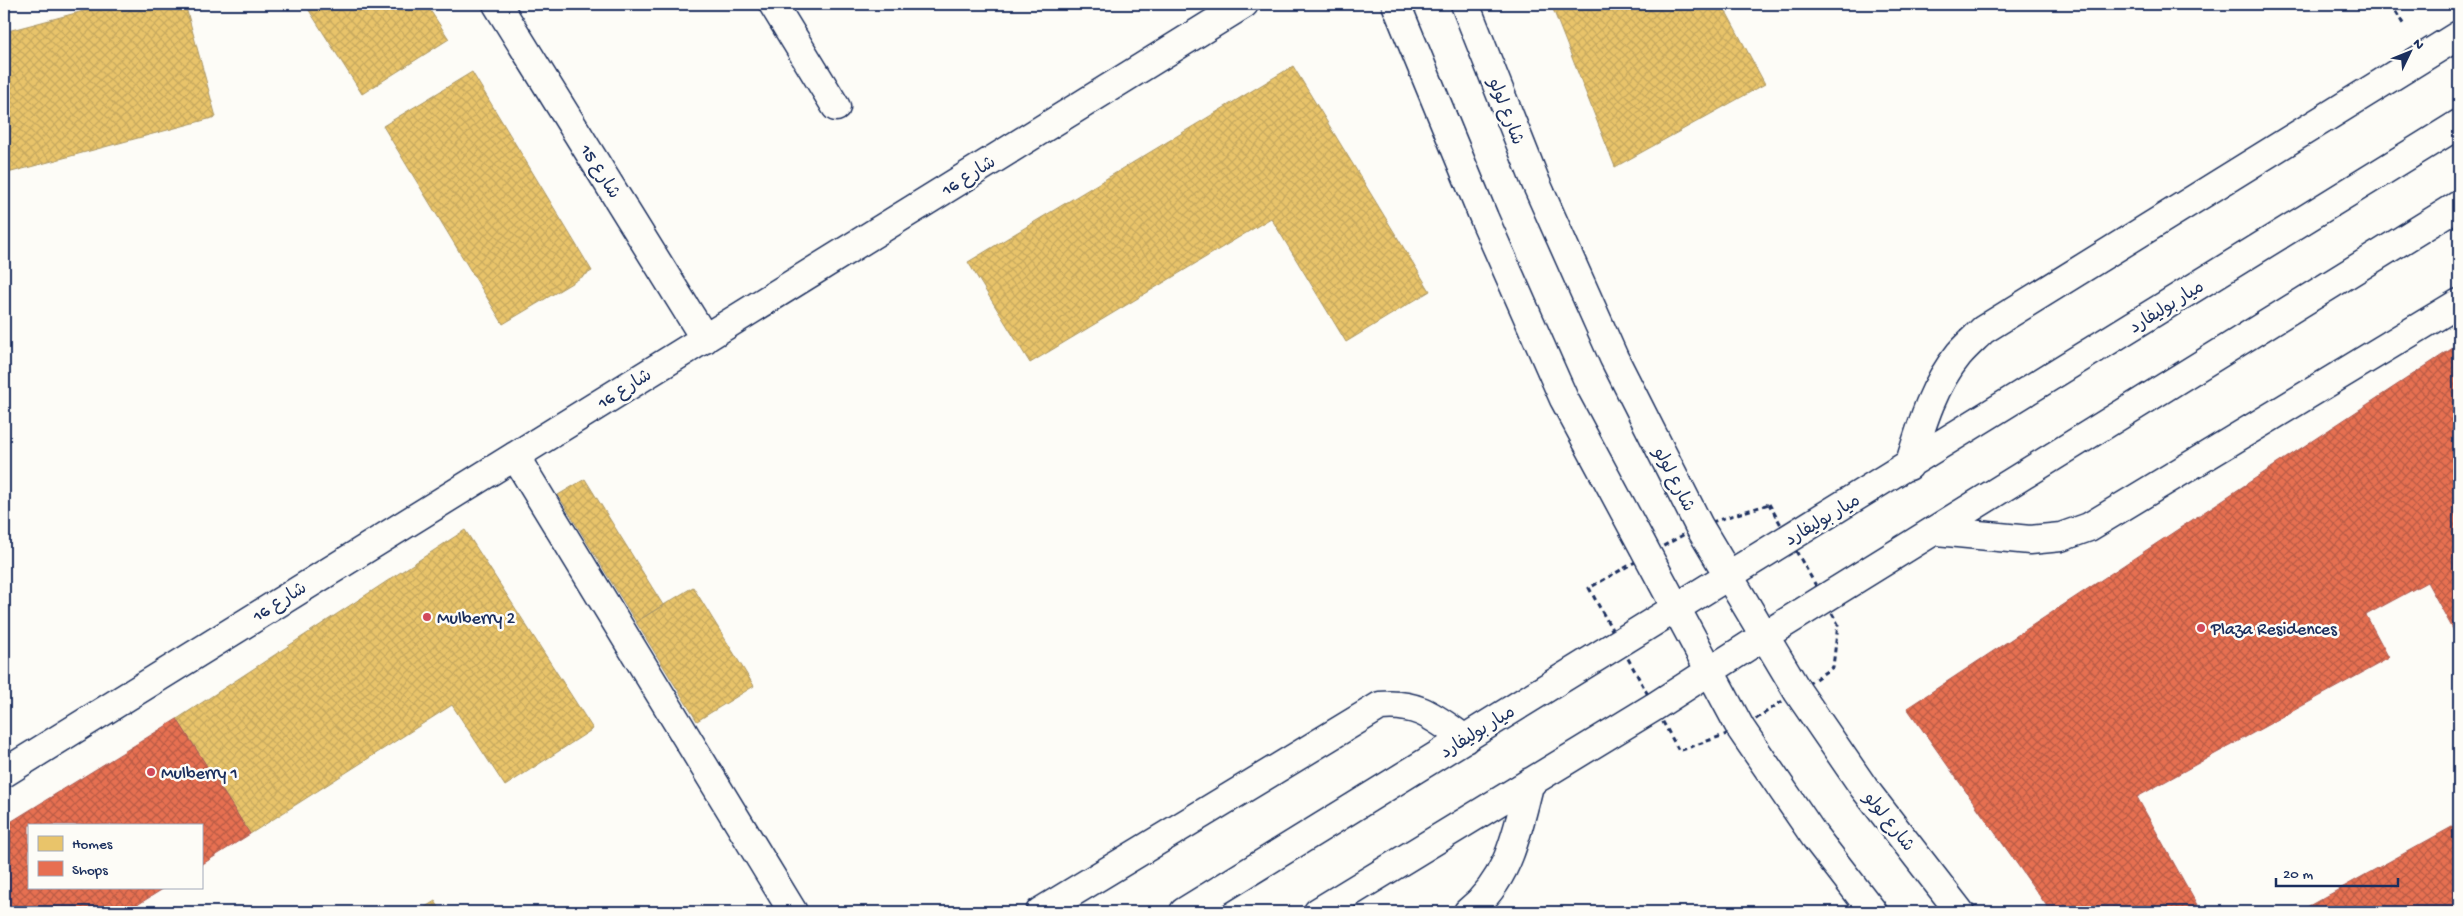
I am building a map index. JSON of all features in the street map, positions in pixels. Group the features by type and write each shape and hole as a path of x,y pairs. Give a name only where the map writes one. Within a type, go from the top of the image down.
{"street":[{"name":"شارع 15","path":"498,4 705,339"},
{"path":"773,4 836,106"},
{"name":"شارع 16","path":"4,773 1244,4"},
{"name":"شارع لولو","path":"1465,4 1536,183 1614,358 1699,526 1798,692 1864,788 1960,912"},
{"path":"1394,5 1480,209 1564,399 1675,610 1741,729 1815,837 1873,912"},
{"path":"1909,466 1925,414 1940,382 1959,354 1983,330 2459,35"},
{"name":"ميار بوليفارد","path":"1184,912 1909,466 2459,124"},
{"path":"1318,912 1709,673 1764,636 1937,531 2459,205"},
{"path":"1937,531 2030,540 2060,537 2089,527 2459,303"},
{"path":"515,456 793,912"},
{"path":"1040,912 1380,706 1399,704 1417,708 1465,739"},
{"path":"1468,912 1487,895 1501,875 1512,853 1530,782"}],"building: Homes":[{"path":"110,4 185,4 216,117 4,174 4,32"},
{"path":"305,4 426,4 449,39 362,94"},
{"path":"1551,4 1722,4 1765,84 1615,167"},
{"path":"1293,66 1430,291 1346,342 1271,218 1030,363 968,262"},
{"path":"472,72 592,271 503,324 383,126"},
{"path":"585,479 663,605 636,622 558,495"},
{"name":"Mulberry 2","path":"465,530 593,729 505,786 452,705 250,834 177,719"},
{"path":"693,587 754,686 697,721 636,622"},
{"path":"435,901 442,912 417,912"}],"building: Shops":[{"name":"Plaza Residences","path":"2459,344 2459,640 2427,582 2366,615 2389,658 2137,797 2201,912 2051,912 1907,708"},
{"name":"Mulberry 1","path":"177,719 250,834 202,864 202,824 28,824 28,888 164,888 126,912 4,912 4,826"},
{"path":"2459,823 2459,912 2298,912"}],"place":[{"name":"Mulberry 2","path":"427,617"},
{"name":"Plaza Residences","path":"2201,628"},
{"name":"Mulberry 1","path":"151,772"}]}
